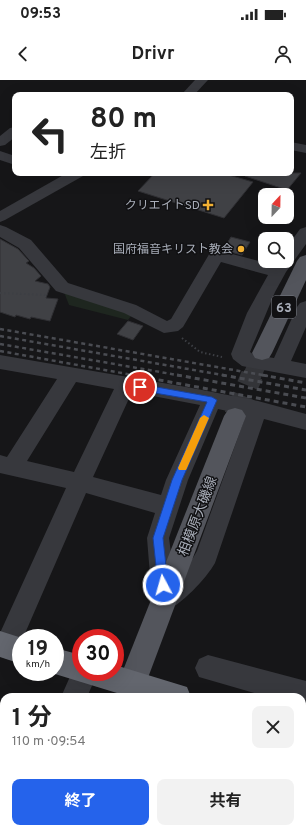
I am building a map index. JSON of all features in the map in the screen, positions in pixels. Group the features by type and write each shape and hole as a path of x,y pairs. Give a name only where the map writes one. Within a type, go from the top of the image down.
{"highway":[{"path":"122,681 163,693"}],"main road":[{"name":"63","path":"262,353 306,261"},
{"name":"相模原大磯線","path":"132,684 235,416"}],"street":[{"path":"190,92 202,80"},
{"path":"0,142 12,133"},
{"path":"294,147 306,149"},
{"path":"0,154 12,160"},
{"path":"52,176 64,181"},
{"path":"0,217 73,176"},
{"path":"0,230 24,244 62,287 130,309 168,327 177,323 217,255 258,261"},
{"path":"294,249 306,232"},
{"path":"281,268 263,299 242,346 240,354 249,361 306,371"},
{"path":"280,366 306,307"},
{"path":"0,362 258,409 306,422"},
{"path":"70,375 6,466 80,482 168,507"},
{"path":"9,647 80,482 126,385"},
{"path":"164,600 158,538 177,480 212,400"},
{"path":"164,600 201,566 208,556 258,409"},
{"path":"208,668 302,693"},
{"path":"76,693 81,681"}],"path":[{"path":"0,293 62,294 62,287"},
{"path":"168,327 192,349 200,354 227,357 240,354"}],"shaded area":[{"path":"64,292 134,312 128,320 69,305"}],"building":[{"path":"294,173 301,173 289,188 281,188 245,176 294,176"},
{"name":"クリエイトSD","path":"152,176 232,176 253,182 224,218 138,191"},
{"path":"231,237 250,242 242,255 223,250"},
{"path":"0,239 18,249 29,261 26,263 34,268 41,276 35,281 48,284 50,287 46,298 58,299 50,321 31,317 30,319 16,315 15,317 0,312"},
{"path":"128,321 143,326 133,340 117,334"}],"tunnel":[{"path":"252,376 262,353"},
{"path":"235,416 252,375"}],"railway":[{"path":"0,329 268,376"},
{"path":"0,336 228,376"},
{"path":"0,344 183,376"},
{"path":"0,351 138,376"},
{"path":"132,375 306,407"},
{"path":"177,375 306,398"},
{"path":"222,375 306,390"},
{"path":"262,375 306,383"}],"slow traffic":[{"path":"182,468 204,418"}],"place":[{"name":"クリエイトSD","path":"208,205"},
{"name":"国府福音キリスト教会","path":"241,249"}],"route":[{"path":"140,387 212,400 177,480 158,538 163,585"}]}
